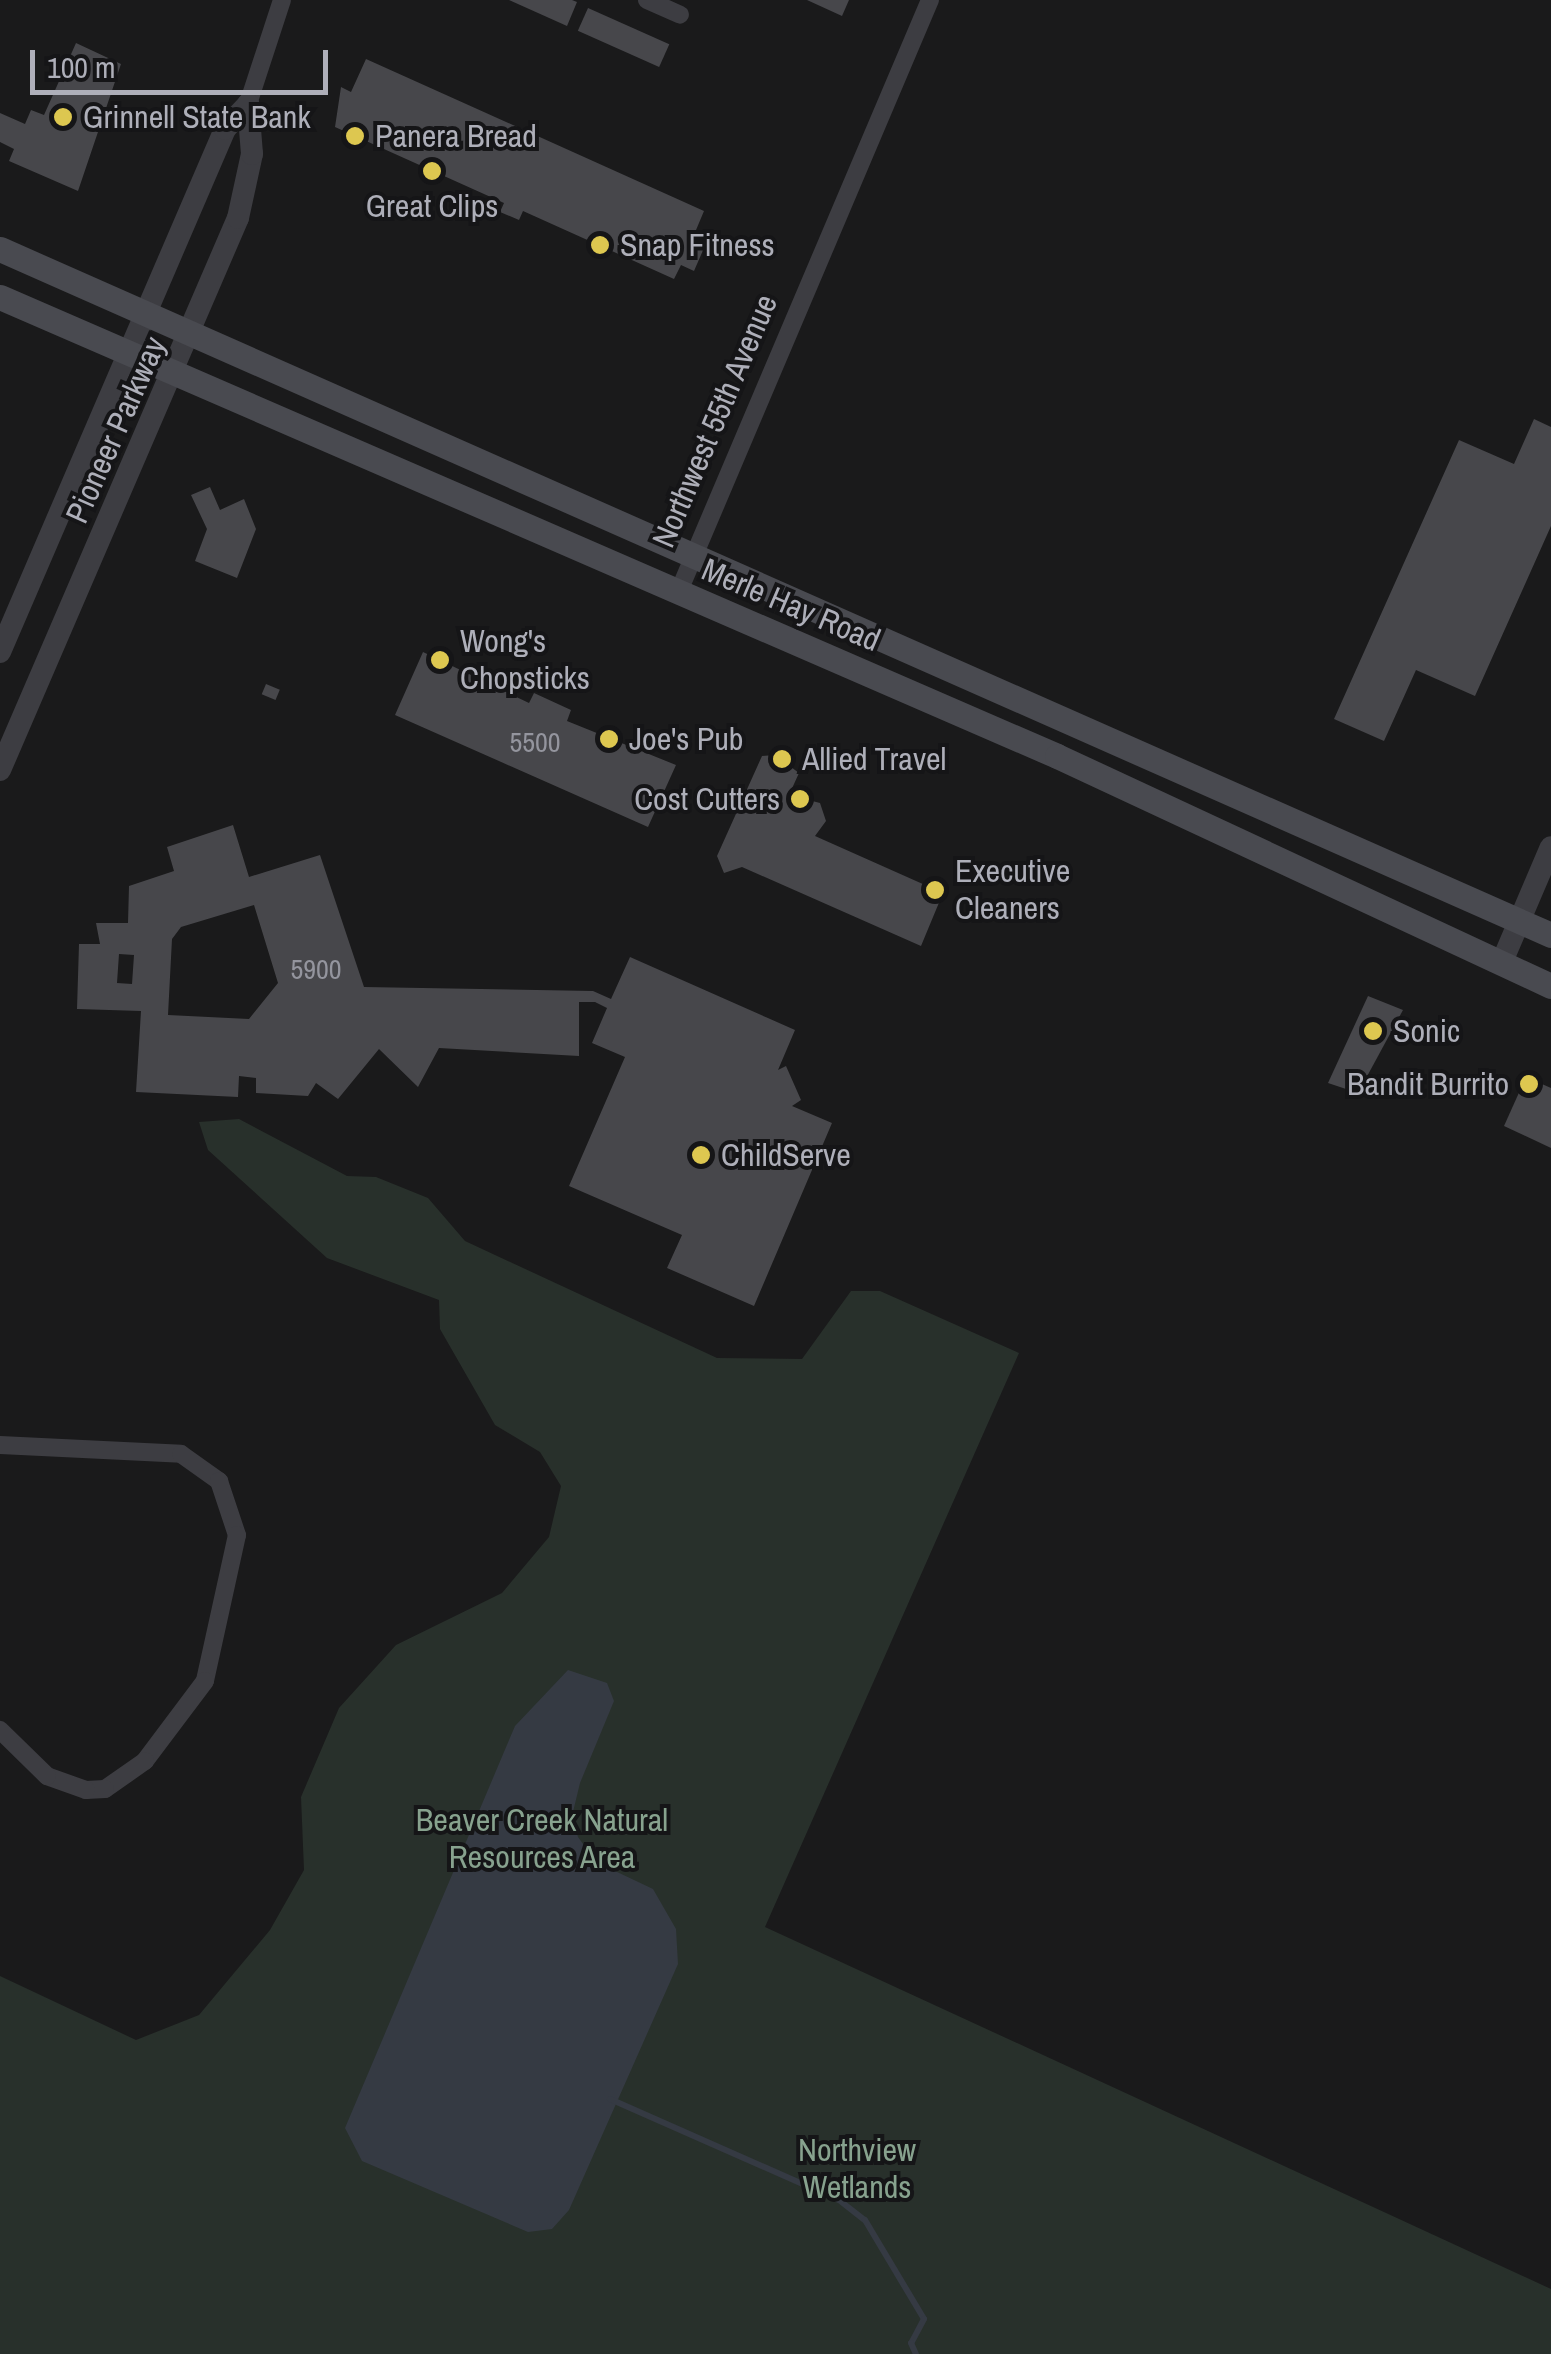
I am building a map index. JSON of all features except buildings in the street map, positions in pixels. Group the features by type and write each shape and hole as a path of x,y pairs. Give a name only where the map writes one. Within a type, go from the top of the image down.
{"main road":[{"name":"Merle Hay Road","path":"0,249 688,558 1551,935"},
{"name":"Merle Hay Road","path":"0,297 679,592 1551,986"}],"street":[{"name":"Pioneer Parkway","path":"0,770 193,336 238,218 252,154 248,104 282,0"},
{"path":"646,0 680,15"},
{"name":"Northwest 55th Avenue","path":"679,592 688,558 930,0"},
{"name":"Pioneer Parkway","path":"0,652 150,316 224,129 248,104"},
{"path":"1500,964 1551,847"},
{"path":"0,1446 181,1454 219,1481 237,1535 205,1682 145,1761 105,1789 86,1790 47,1776 0,1730"}],"green space":[{"name":"Beaver Creek Natural Resources Area","path":"239,1119 347,1176 376,1177 428,1198 465,1241 717,1358 802,1359 851,1291 880,1291 1019,1353 765,1927 1551,2289 1551,2354 0,2354 0,1976 136,2040 199,2015 270,1930 304,1870 301,1797 339,1708 396,1645 502,1593 549,1537 561,1486 540,1452 495,1425 440,1329 439,1300 327,1258 208,1150 199,1122"}],"shaded area":[{"path":"568,1670 607,1683 614,1701 580,1783 572,1816 578,1837 596,1862 653,1889 676,1929 678,1964 569,2210 552,2229 528,2232 362,2161 345,2128 515,1726"}],"waterway":[{"path":"610,2099 839,2200 865,2220 924,2319 911,2343 916,2354"}],"place":[{"name":"Grinnell State Bank","path":"63,117"},
{"name":"Panera Bread","path":"355,136"},
{"name":"Great Clips","path":"432,171"},
{"name":"Snap Fitness","path":"600,245"},
{"name":"Wong's Chopsticks","path":"440,660"},
{"name":"Joe's Pub","path":"609,739"},
{"name":"Allied Travel","path":"782,759"},
{"name":"Cost Cutters","path":"800,799"},
{"name":"Executive Cleaners","path":"935,890"},
{"name":"Sonic","path":"1373,1031"},
{"name":"Bandit Burrito","path":"1529,1084"},
{"name":"ChildServe","path":"701,1155"}],"park label":[{"name":"Northview Wetlands","path":"857,2170"}]}
